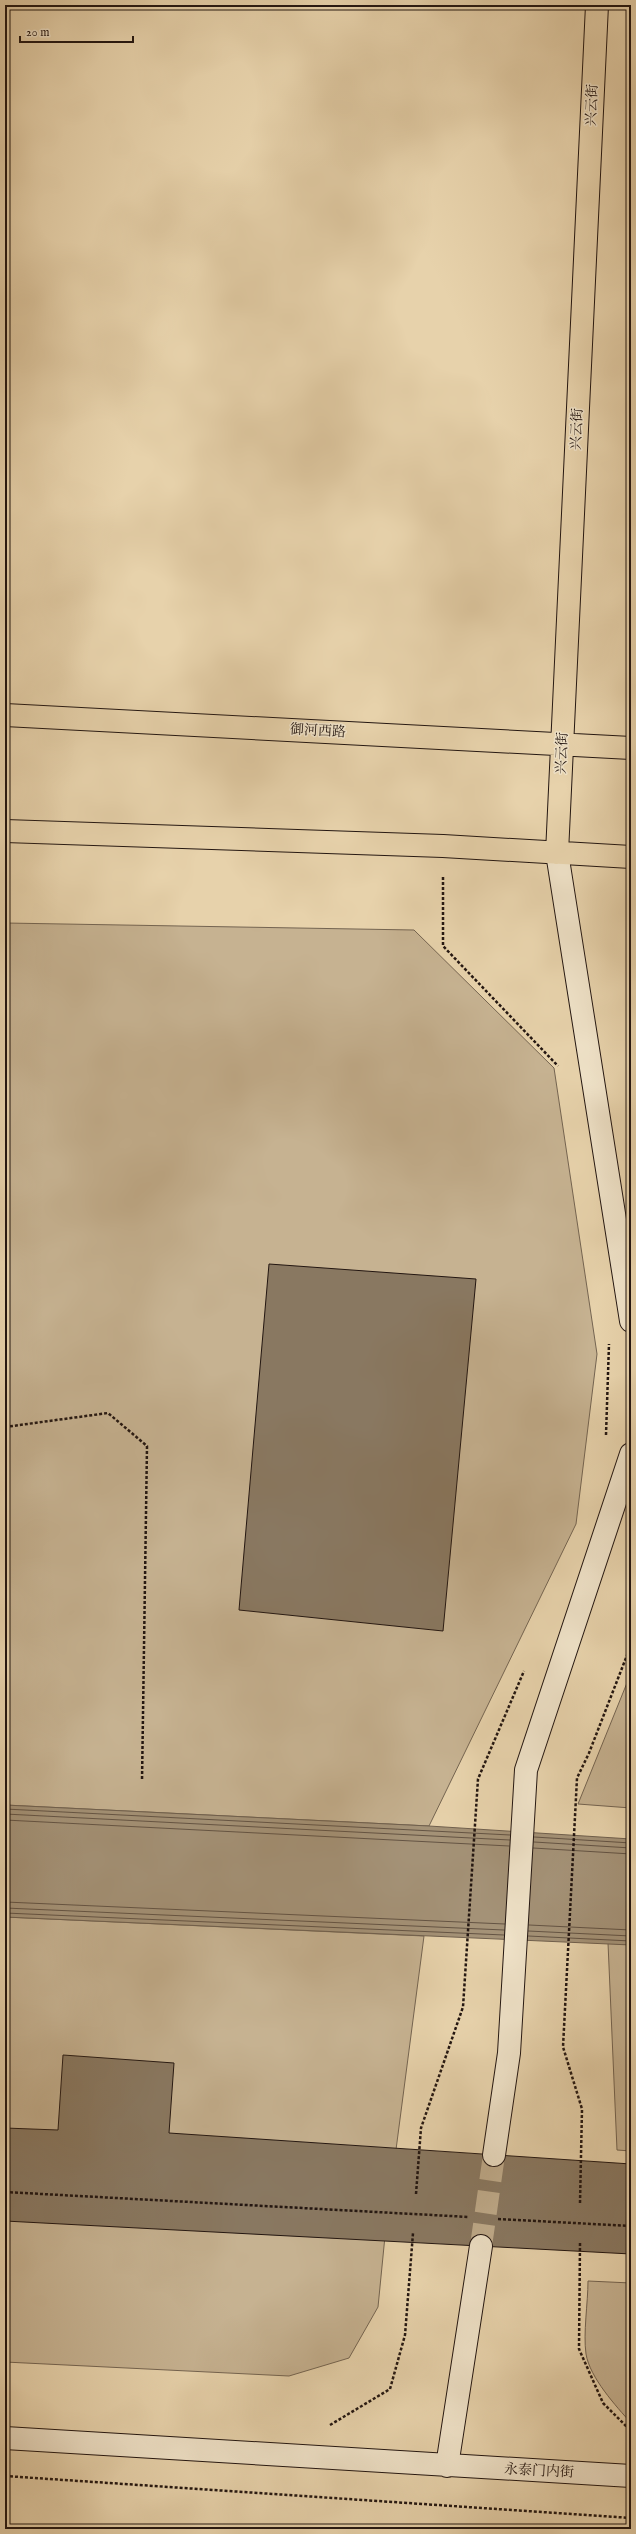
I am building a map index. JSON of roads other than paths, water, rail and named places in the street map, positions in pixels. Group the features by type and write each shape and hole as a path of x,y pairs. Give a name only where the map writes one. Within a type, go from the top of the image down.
{"main road":[{"name":"兴云街","path":"557,853 597,5"},
{"name":"御河西路","path":"5,715 563,743 631,748"},
{"path":"5,830 444,846 631,857"},
{"path":"557,853 631,1321"},
{"path":"494,2155 509,2053 526,1770 631,1454"},
{"path":"447,2466 481,2246"},
{"name":"永泰门内街","path":"5,2438 631,2476"}],"water":[{"path":"5,1805 429,1826 631,1839 631,1945 5,1917"}],"tunnel":[{"path":"481,2246 494,2155"}]}
